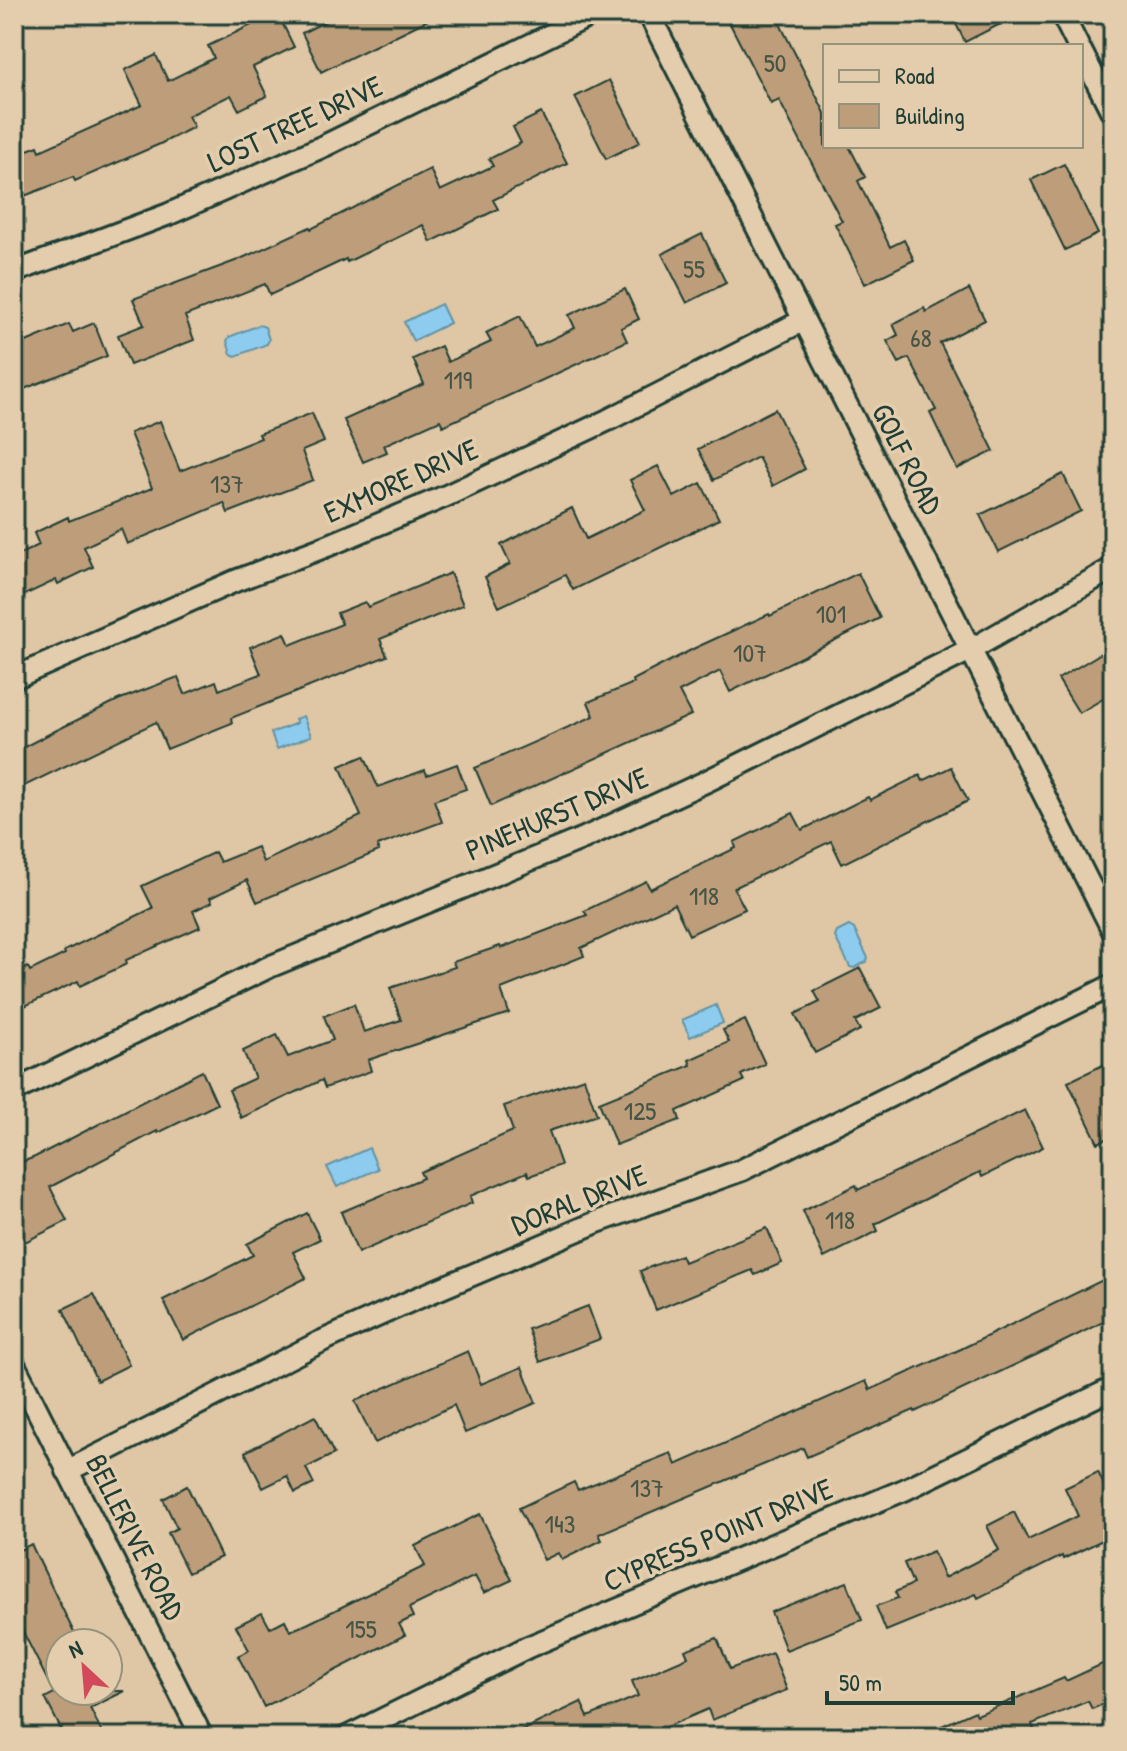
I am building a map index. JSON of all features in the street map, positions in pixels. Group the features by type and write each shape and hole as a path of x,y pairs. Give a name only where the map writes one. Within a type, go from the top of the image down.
{"street":[{"name":"LOST TREE DRIVE","path":"14,272 169,214 324,146 593,14"},
{"name":"GOLF ROAD","path":"649,14 1113,931"},
{"path":"1062,14 1078,44"},
{"path":"1083,54 1113,114"},
{"name":"EXMORE DRIVE","path":"14,678 235,581 446,496 608,420 802,321"},
{"name":"PINEHURST DRIVE","path":"14,1091 269,967 584,838 705,782 972,649 1113,568"},
{"name":"DORAL DRIVE","path":"67,1471 322,1341 413,1300 597,1222 742,1170 1113,985"},
{"name":"BELLERIVE ROAD","path":"14,1364 202,1737"},
{"name":"CYPRESS POINT DRIVE","path":"347,1737 528,1647 904,1490 1113,1388"}],"water":[{"path":"441,304 450,323 413,341 404,322"},
{"path":"259,325 265,327 269,340 267,344 236,356 231,354 227,341 229,337"},
{"path":"303,716 311,736 277,749 271,733 297,723 295,719"},
{"path":"849,926 854,929 868,958 854,968 850,967 835,937 837,932"},
{"path":"716,1005 723,1023 690,1037 682,1020"},
{"path":"369,1148 378,1169 337,1187 327,1167"}],"building":[{"path":"278,14 294,47 253,67 267,96 239,110 231,95 188,116 194,127 160,144 75,181 73,177 14,200 14,155 38,146 40,151 142,105 125,70 156,55 168,81 214,58 208,46"},
{"path":"340,14 440,14 321,72 302,33"},
{"path":"725,14 775,14 823,109 823,148 850,148 865,177 858,181 890,247 904,240 914,260 865,284 835,224 842,221 779,100 771,104"},
{"path":"951,14 1020,14 965,42"},
{"path":"609,80 640,142 606,159 575,97"},
{"path":"541,113 567,163 493,200 498,209 431,242 423,225 270,295 265,284 185,316 194,340 130,365 118,335 144,325 133,299 311,229 430,169 440,191 493,166 489,159 521,143 513,127"},
{"path":"1064,164 1098,234 1065,250 1031,180"},
{"path":"702,234 726,283 687,303 662,254"},
{"path":"625,289 639,319 621,328 627,341 443,426 440,420 384,445 387,452 363,462 344,420 424,384 413,359 441,346 448,362 491,342 486,333 520,316 535,347 575,328 569,315"},
{"path":"969,289 985,320 940,343 994,451 957,469 930,413 936,410 909,358 899,363 887,341 898,335 893,324 924,308 926,312"},
{"path":"94,323 107,356 14,393 14,347 69,324 73,332"},
{"path":"775,409 805,469 773,486 758,457 714,480 698,449"},
{"path":"312,413 324,442 302,451 313,480 228,513 224,503 127,544 121,529 84,547 93,567 14,600 14,557 39,545 34,533 68,517 69,521 152,488 130,433 160,421 180,471"},
{"path":"658,466 674,497 701,483 719,519 573,590 565,575 499,607 485,577 510,564 501,545 572,508 586,539 645,510 630,480"},
{"path":"1063,474 1081,511 998,552 980,515"},
{"path":"450,573 463,605 380,639 387,656 231,718 232,723 167,749 156,722 14,791 14,752 57,730 118,700 178,677 185,694 216,681 219,690 261,674 250,647 285,633 290,645 342,624 337,613 365,602 368,607"},
{"path":"858,573 880,618 730,692 720,671 679,692 691,715 491,806 475,768 594,716 588,702 634,683 633,680 695,648"},
{"path":"1113,646 1113,693 1079,713 1058,679"},
{"path":"364,756 378,787 425,770 427,775 457,764 466,789 434,800 442,822 377,846 379,851 257,902 247,880 210,898 212,902 193,911 200,927 126,960 127,964 80,986 78,981 14,1011 14,974 28,967 30,971 153,908 142,886 215,852 220,862 257,847 263,862 361,816 340,766"},
{"path":"951,767 968,801 842,864 831,841 734,888 745,909 689,935 674,904 581,948 584,956 501,989 509,1013 368,1060 371,1071 325,1088 322,1080 241,1118 229,1090 255,1078 243,1051 277,1035 288,1057 333,1040 324,1016 354,1004 364,1032 401,1020 390,988 455,967 453,962 501,948 587,915 584,911 646,881 650,889 736,848 734,842 793,813 802,830 920,775 923,781"},
{"path":"860,968 881,1008 855,1021 860,1030 815,1053 795,1014 820,1002 814,991"},
{"path":"745,1020 765,1064 741,1075 744,1081 677,1111 680,1120 616,1145 599,1102 691,1065 689,1060 729,1042 723,1030"},
{"path":"1113,1060 1113,1136 1098,1143 1068,1082"},
{"path":"202,1071 217,1104 157,1131 50,1187 67,1221 25,1242 14,1220 14,1165"},
{"path":"584,1078 597,1115 549,1131 561,1165 529,1176 527,1172 470,1196 472,1203 358,1253 341,1212 423,1178 420,1172 513,1131 504,1106"},
{"path":"1025,1110 1043,1147 982,1177 980,1172 875,1224 878,1231 824,1258 803,1211 856,1185 858,1190"},
{"path":"307,1213 320,1239 293,1252 306,1278 183,1340 163,1300 253,1255 247,1244"},
{"path":"767,1228 782,1263 755,1275 752,1270 656,1310 640,1271 681,1255 684,1262"},
{"path":"1113,1275 1113,1317 915,1412 807,1457 803,1448 599,1534 602,1540 562,1560 558,1553 544,1560 519,1508 574,1482 578,1490 671,1453 676,1465 866,1381 870,1390"},
{"path":"94,1294 129,1365 97,1381 63,1309"},
{"path":"588,1306 600,1339 540,1362 528,1329"},
{"path":"468,1351 481,1384 522,1367 536,1403 465,1433 454,1405 375,1443 355,1401"},
{"path":"315,1416 334,1454 306,1468 314,1484 295,1493 287,1476 263,1488 245,1452"},
{"path":"1098,1472 1113,1504 1113,1535 1063,1559 1062,1556 978,1598 976,1594 886,1631 876,1606 898,1598 895,1592 913,1584 904,1563 933,1551 944,1578 999,1550 987,1526 1014,1512 1028,1540 1078,1516 1065,1488"},
{"path":"187,1486 221,1557 188,1573 168,1533 177,1528 163,1499"},
{"path":"480,1514 512,1580 484,1593 475,1576 409,1608 413,1617 399,1624 405,1635 264,1707 238,1656 249,1650 236,1626 262,1613 270,1628 285,1620 290,1631 307,1624 425,1566 415,1546"},
{"path":"31,1544 71,1627 44,1627 44,1673 14,1614 14,1553"},
{"path":"847,1582 862,1620 786,1650 771,1612"},
{"path":"717,1638 730,1669 772,1653 787,1690 712,1720 708,1709 643,1737 508,1737 581,1702 588,1717 638,1696 632,1681 688,1657 685,1650"},
{"path":"1113,1659 1113,1700 1092,1709 1088,1701 1032,1724 1037,1737 917,1737 975,1711 977,1715 1064,1678 1066,1681"},
{"path":"50,1707 92,1707 104,1737 65,1737"}]}
